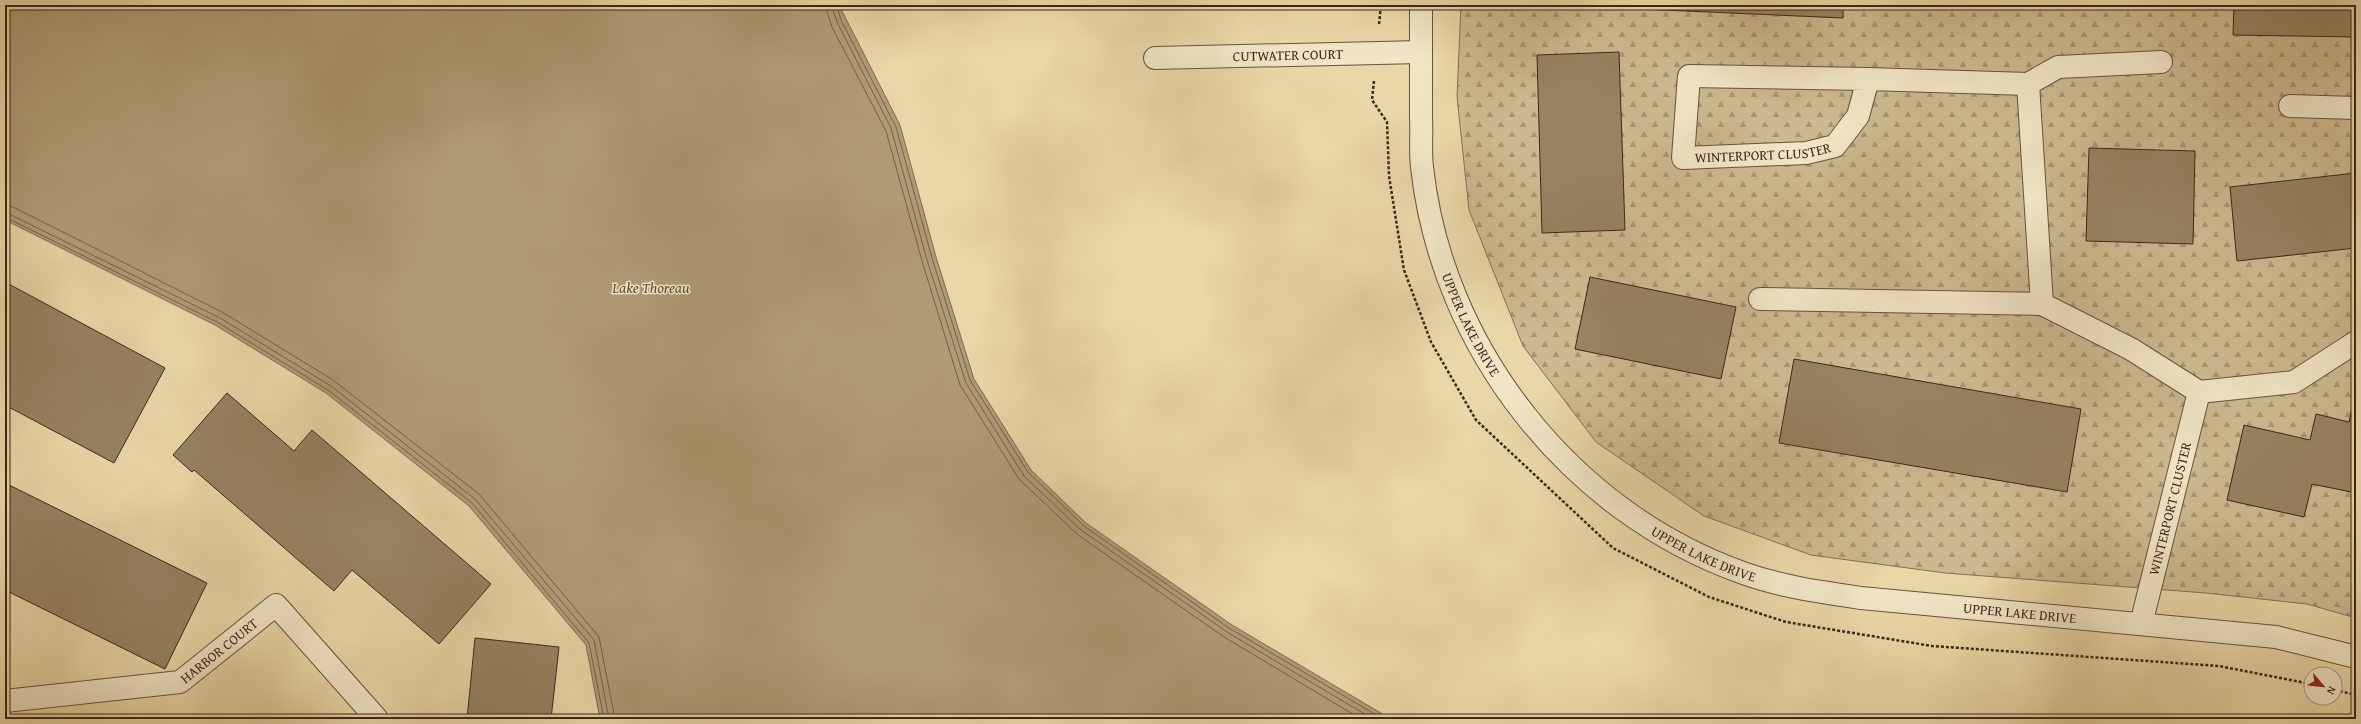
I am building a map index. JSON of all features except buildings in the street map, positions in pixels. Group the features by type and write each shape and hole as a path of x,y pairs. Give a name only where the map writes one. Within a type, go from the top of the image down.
{"street":[{"name":"UPPER LAKE DRIVE","path":"1421,5 1422,167 1434,233 1453,292 1479,348 1518,407 1580,475 1628,515 1688,550 1743,573 1801,589 1861,598 2276,637 2356,656"},
{"name":"CUTWATER COURT","path":"1155,58 1421,52"},
{"path":"2042,304 2028,84 2058,67 2161,62"},
{"name":"WINTERPORT CLUSTER","path":"1868,79 1858,116 1835,146 1806,153 1683,158 1689,76 1868,79 2028,84"},
{"path":"2290,106 2356,108"},
{"path":"1760,299 2042,304 2131,348 2199,392 2294,382 2356,342"},
{"name":"WINTERPORT CLUSTER","path":"2141,624 2199,392"},
{"name":"HARBOR COURT","path":"5,701 180,682 276,604 377,719"}],"path":[{"path":"1377,53 1372,100 1387,122 1389,176 1404,270 1431,342 1476,420 1613,548 1709,597 1786,622 1932,646 2219,666 2303,682"},
{"path":"2343,692 2356,696"}],"green space":[{"path":"1461,5 2356,5 2356,618 2307,604 2206,593 1945,573 1811,555 1704,516 1596,442 1523,346 1469,210 1457,97"}],"water":[{"name":"Lake Thoreau","path":"5,5 839,5 900,125 936,257 974,379 1031,470 1086,523 1232,625 1391,719 600,719 586,645 469,506 326,393 215,325 5,220"}]}
